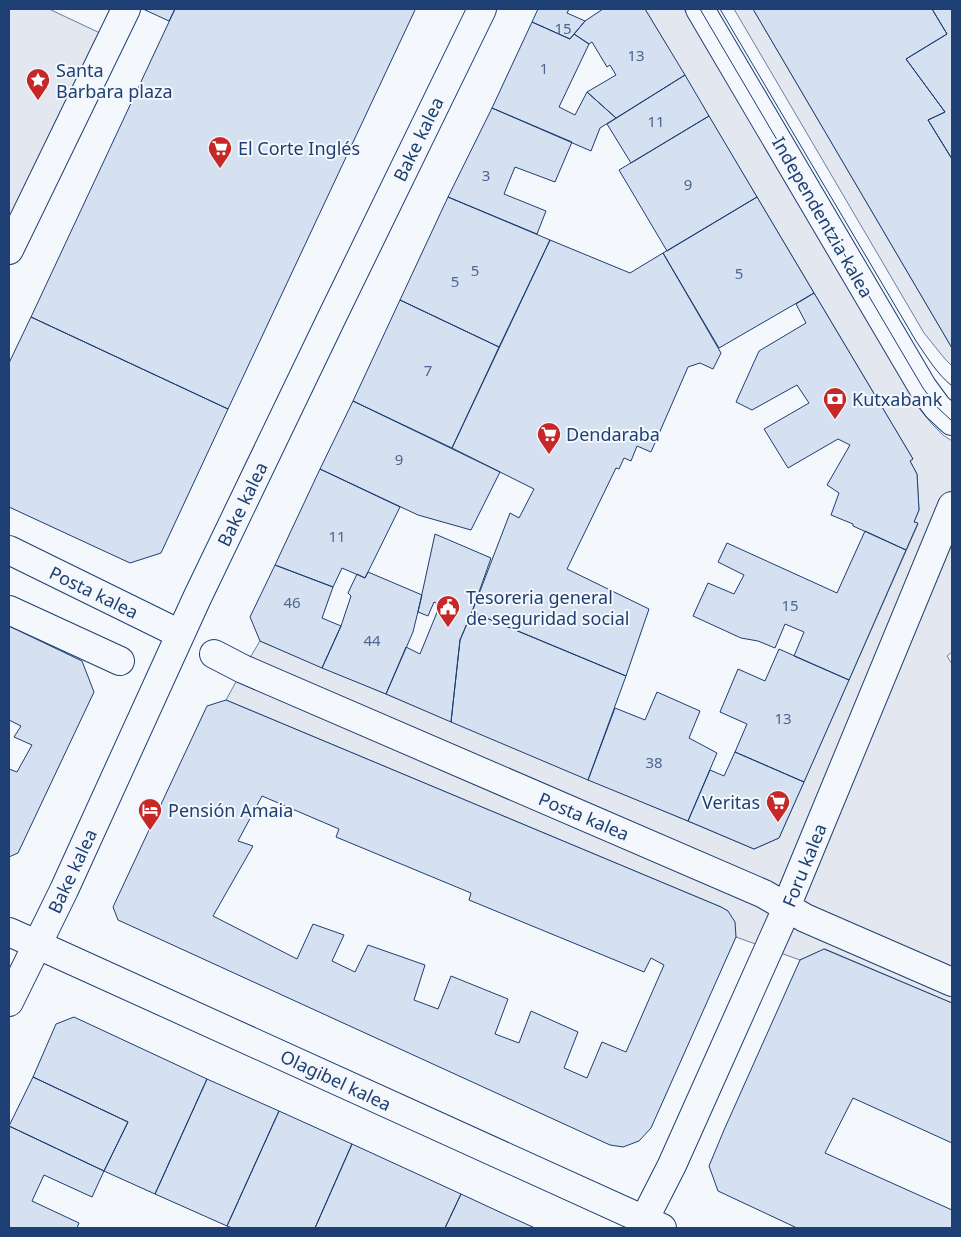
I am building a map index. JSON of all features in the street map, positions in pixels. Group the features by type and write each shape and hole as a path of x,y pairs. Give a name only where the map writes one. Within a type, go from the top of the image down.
{"street":[{"path":"9,250 126,9"},
{"name":"Bake kalea","path":"9,1002 64,890 180,634 482,9"},
{"name":"Independentzia kalea","path":"700,9 923,388 951,423"},
{"name":"Foru kalea","path":"653,1224 672,1165 787,908 952,506"},
{"name":"Posta kalea","path":"9,550 180,634"},
{"path":"9,610 120,661"},
{"name":"Posta kalea","path":"214,654 764,894 805,918 952,982"},
{"name":"Olagibel kalea","path":"9,932 653,1224"}],"shaded area":[{"name":"Santa Barbara plaza","path":"9,9 49,9 100,33 9,223"},
{"path":"645,9 684,9 919,408 943,435 952,441 952,652 947,656 952,664 952,1003 825,949 800,960 736,937 728,911 721,907 226,700 260,641 754,849 779,838 918,524 914,522 919,510 917,474 910,461 913,459"},
{"path":"734,9 753,9 952,348 952,366 924,333"}],"building":[{"path":"143,9 175,9 169,21"},
{"name":"El Corte Inglés","path":"175,9 415,9 228,409 31,317"},
{"path":"538,9 569,9 567,13 585,21 570,39 532,22"},
{"path":"603,9 645,9 685,75 616,118 587,92 616,75 610,65 607,67 592,42 589,44 574,34 585,21"},
{"path":"753,9 932,9 947,34 906,59 945,112 928,120 952,159 952,348"},
{"path":"932,9 952,9 952,159 928,120 945,112 906,59 947,34"},
{"path":"532,22 570,39 574,34 589,44 559,107 575,115 587,92 616,118 600,128 591,151 492,108"},
{"path":"685,75 709,116 631,163 607,124"},
{"path":"492,108 572,142 555,182 515,167 504,194 546,211 537,234 448,197"},
{"path":"709,116 757,197 667,251 619,170"},
{"path":"448,197 550,240 499,347 400,300"},
{"path":"757,197 814,293 719,348 663,253"},
{"name":"Dendaraba","path":"550,240 630,273 663,253 721,353 713,369 700,363 688,367 651,452 637,446 631,461 624,458 619,469 616,468 567,569 649,609 626,676 472,612 510,513 519,518 534,489 452,448"},
{"name":"Kutxabank","path":"814,293 913,459 910,461 917,474 919,510 914,522 918,523 906,550 831,515 839,493 827,485 850,445 838,439 788,468 764,429 809,403 797,385 752,410 736,402 759,351 806,323 796,304"},
{"path":"400,300 499,347 452,448 353,401"},
{"path":"31,317 228,409 161,553 130,563 9,507 9,363"},
{"path":"353,401 500,472 471,530 418,515 320,469"},
{"path":"320,469 400,507 365,578 342,568 333,587 275,565"},
{"path":"865,531 906,550 849,680 794,656 804,632 785,624 775,648 758,641 741,638 693,616 708,583 734,594 744,575 718,562 727,543 837,593"},
{"name":"Tesoreria general de seguridad social","path":"435,534 491,558 460,640 451,722 386,694 406,647 420,654 440,605 434,602 428,616 418,612"},
{"path":"275,565 333,587 322,618 341,626 322,668 260,641 250,617"},
{"path":"368,572 422,595 413,632 386,694 322,668 341,626 351,596 348,593 357,574 365,578"},
{"path":"472,612 626,676 588,780 451,722 460,640"},
{"path":"9,626 82,661 94,692 18,853 9,857 9,769 17,772 32,745 14,737 21,726 9,720"},
{"path":"779,649 849,680 804,782 735,752 747,724 720,712 738,669 765,681"},
{"path":"657,692 700,711 689,738 717,753 688,821 588,780 615,708 645,720"},
{"path":"226,700 728,911 735,922 736,937 651,1128 639,1141 623,1147 610,1145 118,920 113,907 207,706","holes":["262,796 339,829 336,837 471,893 469,900 644,972 651,958 664,965 626,1052 602,1042 587,1078 564,1068 578,1032 531,1011 519,1043 495,1034 508,999 451,976 438,1009 414,1000 425,965 368,945 355,972 332,961 344,935 313,924 297,959 213,916 253,846 238,841"]},
{"path":"735,752 804,782 779,838 754,849 688,821 710,770 724,776"},
{"path":"824,949 952,1003 952,1143 853,1098 825,1153 952,1210 952,1228 797,1228 718,1191 709,1166 724,1130 800,960"},
{"path":"74,1017 207,1079 155,1194 104,1171 128,1122 33,1077 56,1024"},
{"path":"33,1077 128,1122 104,1171 9,1126"},
{"path":"207,1079 279,1111 227,1226 155,1194"},
{"path":"279,1111 352,1144 315,1228 232,1228 227,1226"},
{"path":"9,1126 104,1171 92,1197 44,1175 32,1201 79,1223 77,1228 9,1228"},
{"path":"352,1144 461,1194 445,1228 315,1228"},
{"path":"461,1194 504,1214 535,1228 445,1228"}],"tram line":[{"path":"700,9 923,388 937,407 952,421"},
{"path":"720,9 916,341 937,371 952,386"}],"place":[{"name":"Santa Barbara plaza","path":"38,101"},
{"name":"El Corte Inglés","path":"220,169"},
{"name":"Kutxabank","path":"835,420"},
{"name":"Dendaraba","path":"549,455"},
{"name":"Tesoreria general de seguridad social","path":"448,628"},
{"name":"Veritas","path":"778,823"},
{"name":"Pensión Amaia","path":"150,831"}]}
